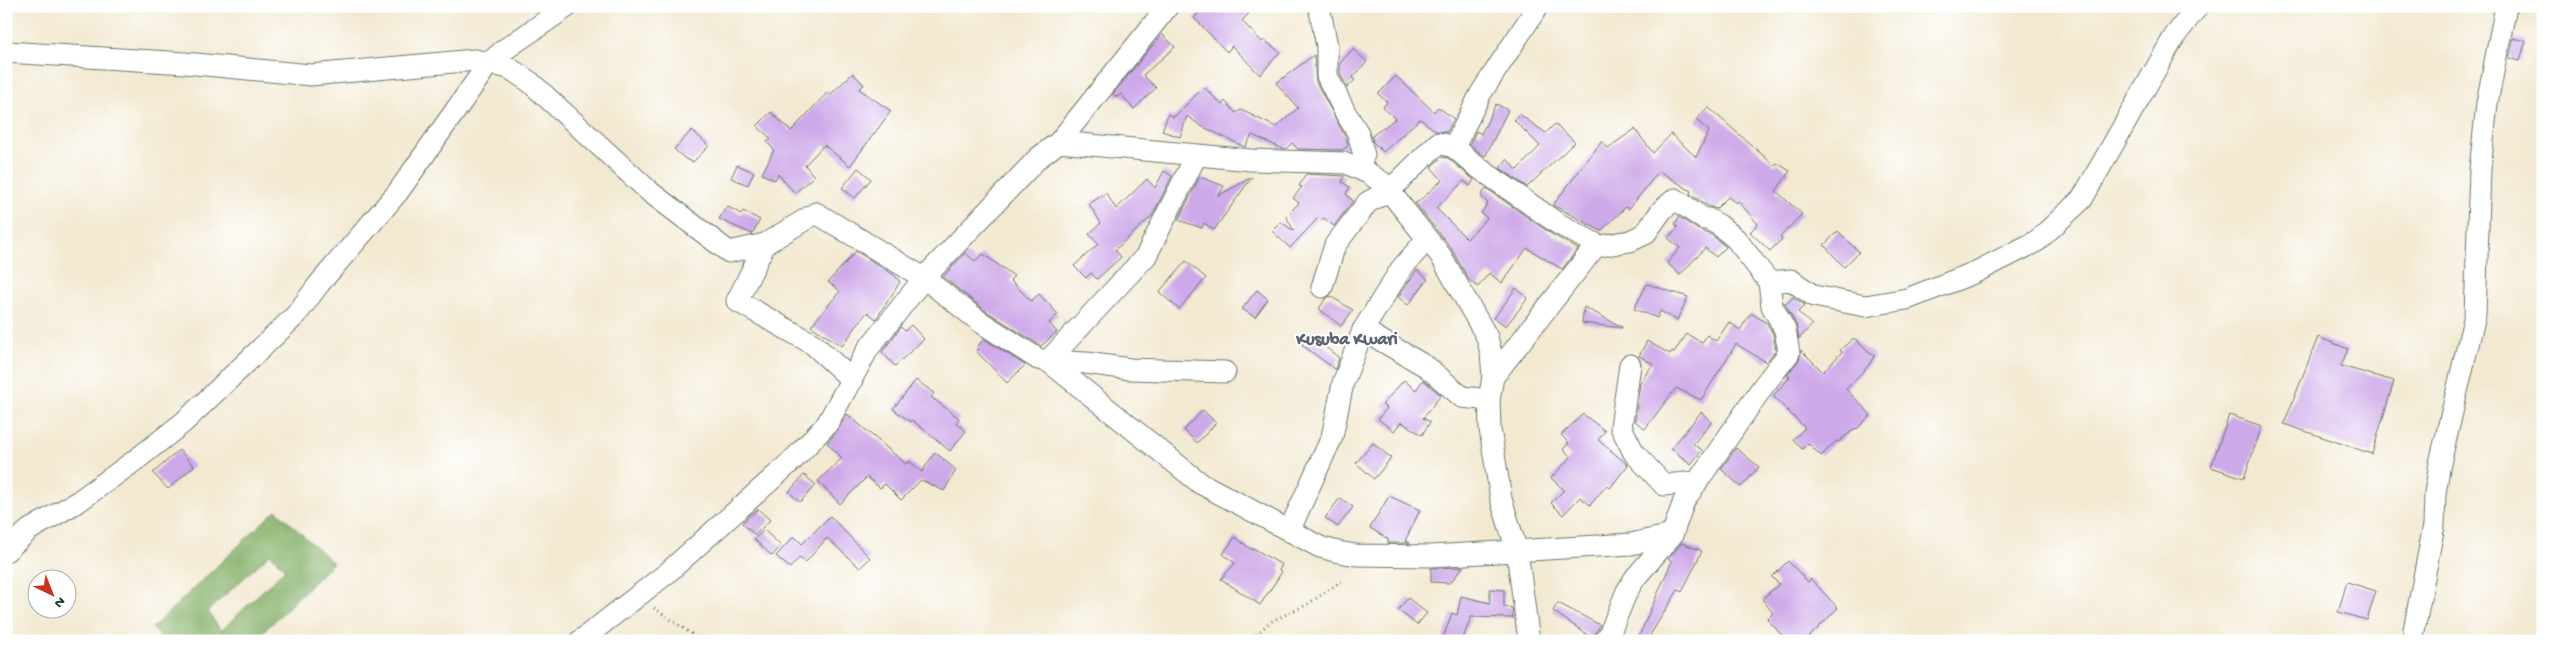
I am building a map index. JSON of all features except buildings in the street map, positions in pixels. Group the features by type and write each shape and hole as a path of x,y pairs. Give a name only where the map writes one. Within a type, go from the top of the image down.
{"street":[{"path":"6,551 29,530 78,501 178,427 296,315 319,284 398,192 490,63 504,50 568,6"},
{"path":"1319,6 1327,46 1327,76 1358,133 1364,155 1358,168"},
{"path":"1454,147 1481,93 1538,6"},
{"path":"1769,282 1792,280 1814,296 1865,306 1908,299 1976,272 2037,241 2082,199 2174,37 2198,6"},
{"path":"2412,641 2434,525 2435,493 2440,463 2475,315 2480,170 2488,102 2506,6"},
{"path":"580,641 714,533 792,461 827,424 868,349 924,278 1038,158 1059,142 1158,10"},
{"path":"6,52 185,63 311,76 475,60 490,63 508,68 530,82 650,192 729,252 765,244 816,213 924,278 979,321 1038,359 1130,369 1178,369 1225,372"},
{"path":"1059,142 1196,156 1346,163 1358,168 1383,184 1441,256 1487,337 1493,377 1489,400 1490,429 1501,499 1516,551 1529,641"},
{"path":"1322,287 1335,245 1368,202 1389,191 1438,143 1454,147 1476,166 1557,223 1594,243 1596,247"},
{"path":"1048,361 1146,256 1196,156"},
{"path":"1493,377 1596,247 1630,241 1645,234 1662,210 1675,199 1704,219 1719,225 1736,239 1769,282 1772,306 1785,330 1789,353 1764,385 1684,501 1672,534 1635,578 1627,591 1609,635 1604,641"},
{"path":"1289,530 1332,437 1343,383 1363,330 1401,269 1427,239"},
{"path":"765,244 737,301 812,344 852,380"},
{"path":"1363,330 1427,367 1462,396 1489,400"},
{"path":"1048,361 1200,483 1320,547 1356,555 1431,556 1631,544 1672,534"},
{"path":"1630,365 1621,427 1634,454 1664,485 1697,482"}],"path":[{"path":"1250,641 1270,622 1308,604 1343,580"},
{"path":"637,596 696,637 715,641"}],"green space":[{"path":"276,510 333,563 254,641 166,641 152,628","holes":["270,554 285,569 221,631 208,611"]}],"district":[{"name":"Kusuba Kwari","path":"1347,338"}]}
